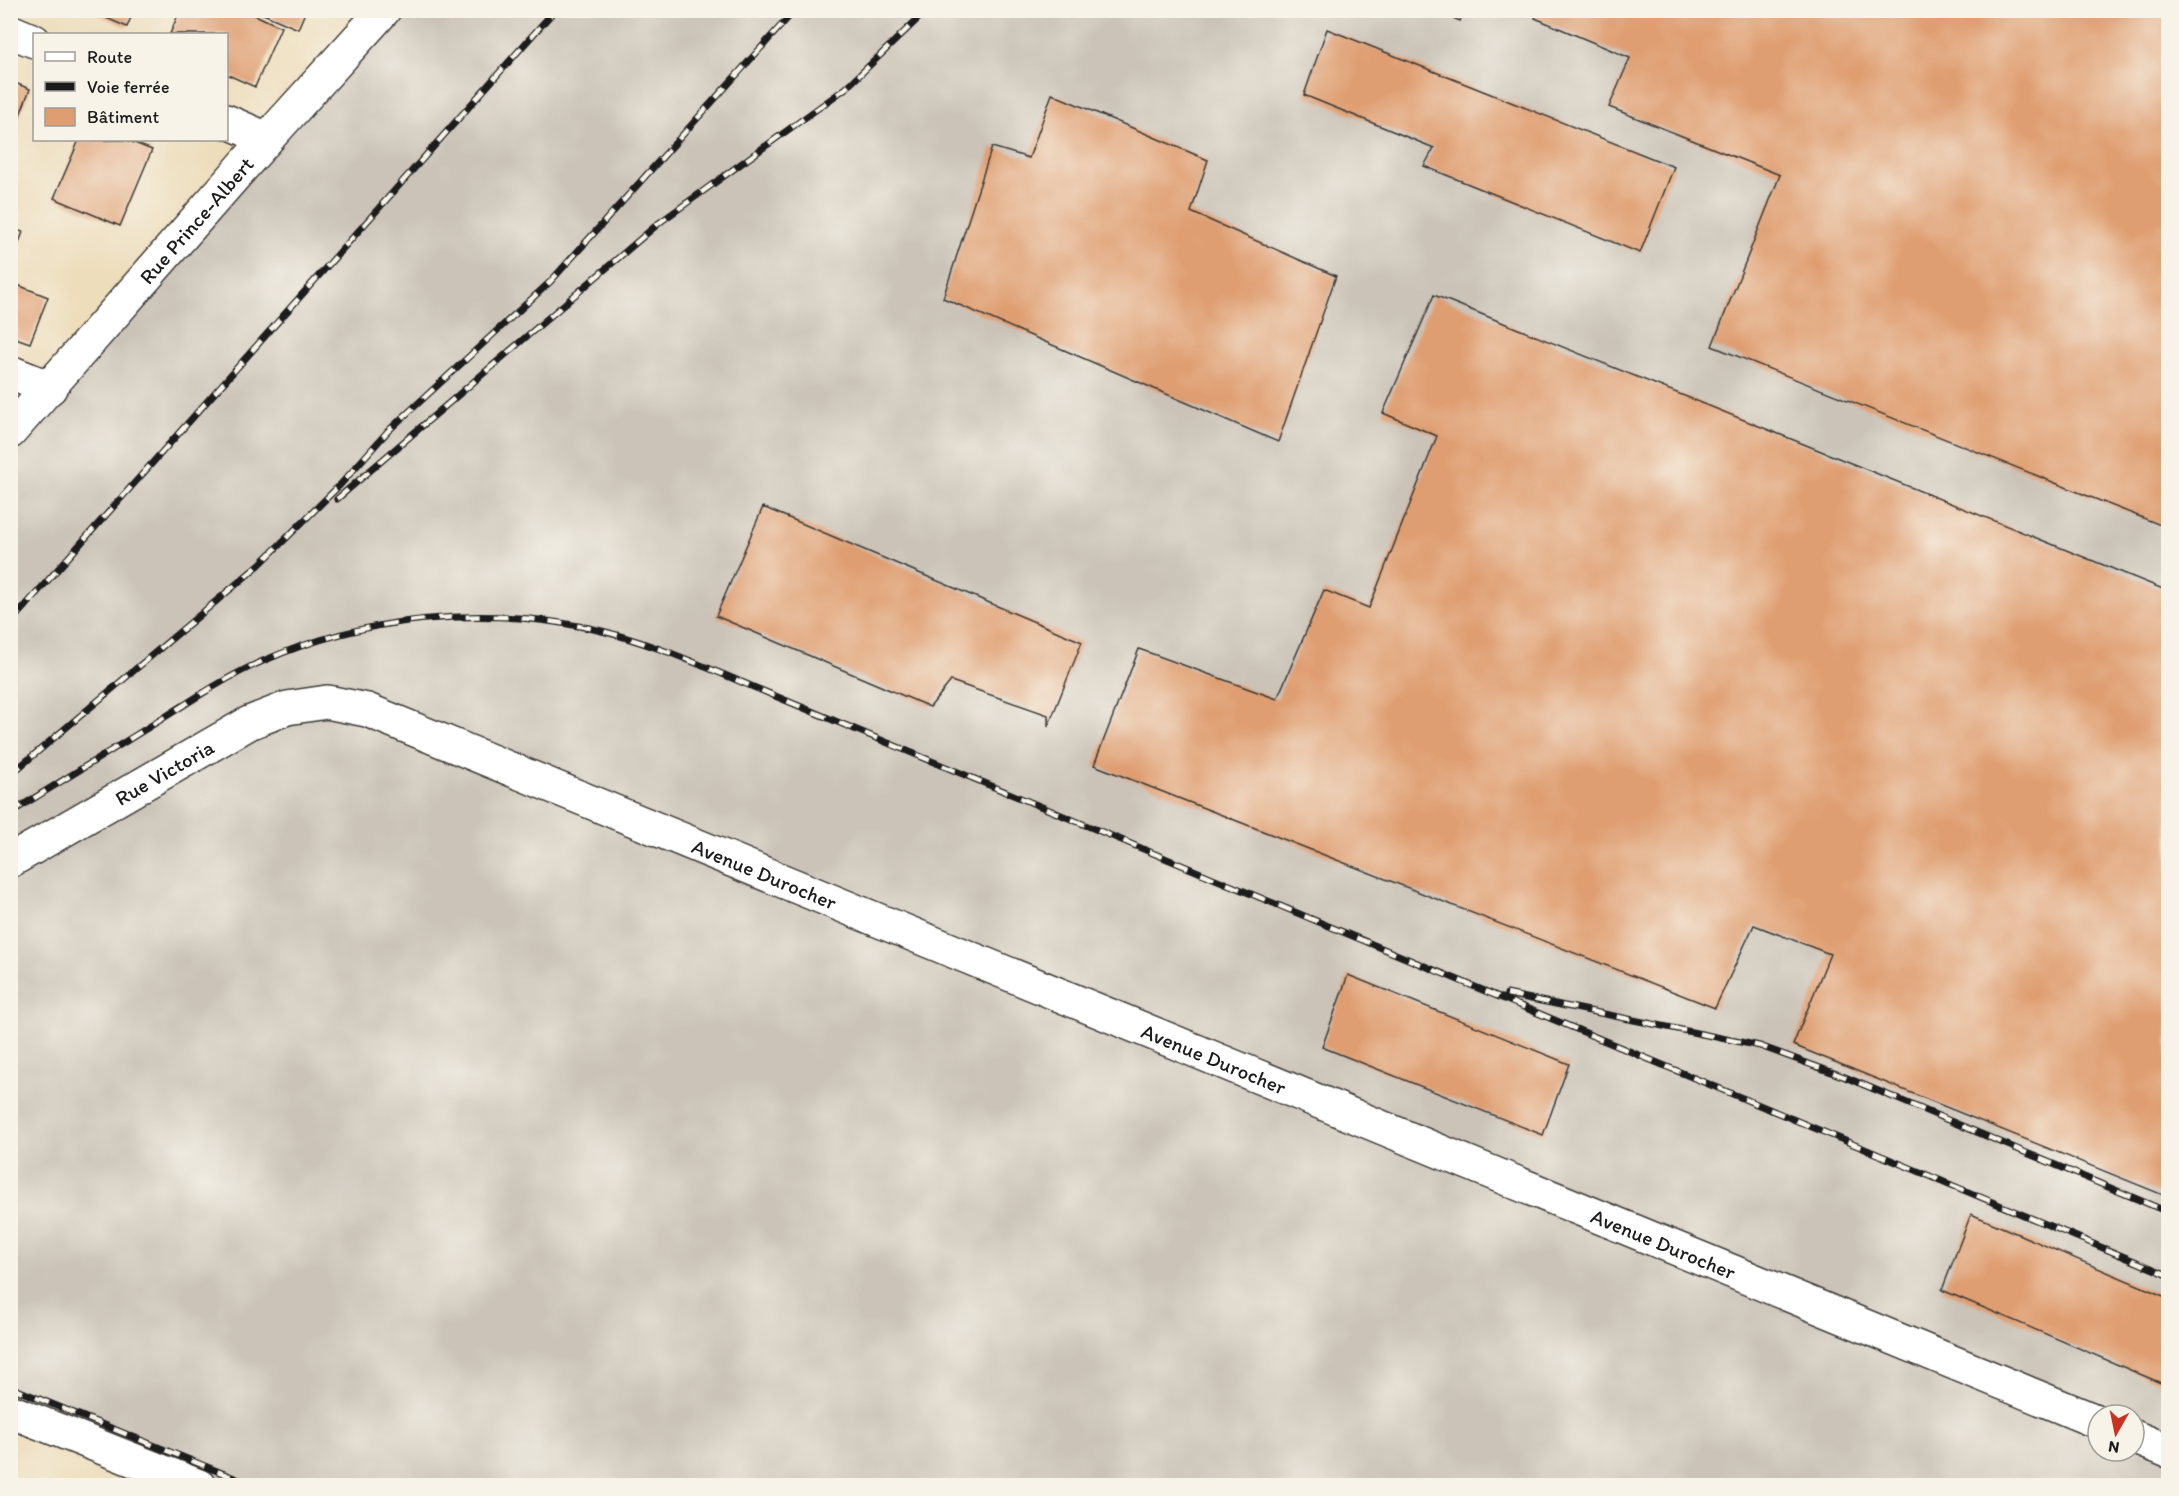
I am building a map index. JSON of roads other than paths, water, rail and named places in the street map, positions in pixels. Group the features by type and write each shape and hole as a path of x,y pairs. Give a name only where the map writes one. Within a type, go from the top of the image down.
{"street":[{"name":"Rue Prince-Albert","path":"10,432 267,139 384,10"},
{"path":"10,31 33,41"},
{"path":"228,122 267,139"},
{"path":"10,372 50,388"},
{"name":"Rue Victoria","path":"10,861 249,723 287,708 327,702"},
{"name":"Avenue Durocher","path":"327,702 367,710 2086,1417"},
{"path":"10,1411 199,1485"},
{"path":"2146,1442 2169,1451"}],"railway":[{"path":"10,623 555,10"},
{"path":"10,775 259,565 340,485 388,431 550,282 795,10"},
{"path":"337,499 659,223 846,88 927,10"},
{"path":"10,813 222,682 249,667 302,646 341,634 423,619 507,617 589,628 630,639 691,661 2168,1275"},
{"path":"1507,994 1760,1046 1845,1077 2168,1212"},
{"path":"10,1387 254,1486"}]}
